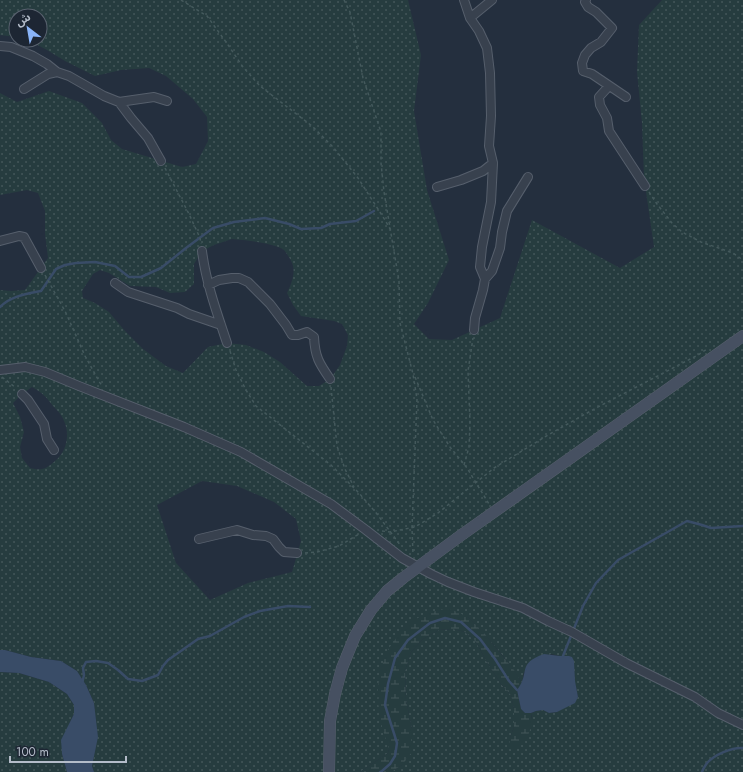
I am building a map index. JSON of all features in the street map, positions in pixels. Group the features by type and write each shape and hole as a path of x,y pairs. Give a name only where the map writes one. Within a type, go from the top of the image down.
{"main road":[{"path":"329,772 330,721 342,668 355,636 371,610 387,591 416,566 495,512 743,336"}],"street":[{"path":"464,0 470,18 479,31 487,48 490,73 491,116 489,146 493,162 491,174 491,202 482,247 480,267 484,279 483,290 475,318 474,330"},
{"path":"470,18 492,0"},
{"path":"586,0 585,2 588,6 612,28 601,42 591,48 585,55 582,63 583,71 592,74 626,97"},
{"path":"0,46 11,47 33,56 57,72 69,76 104,96 120,102 154,97 167,101"},
{"path":"24,89 48,74 57,72"},
{"path":"609,86 599,98 600,105 607,118 609,131 645,186"},
{"path":"120,102 148,138 161,161"},
{"path":"437,187 461,180 483,171 493,162"},
{"path":"484,279 492,271 500,248 507,211 528,177"},
{"path":"0,241 19,236 24,237 38,260 41,268"},
{"path":"202,251 208,285 227,343"},
{"path":"208,285 219,280 232,278 239,278 248,282 270,304 292,335 307,332 314,337 315,350 319,364 330,379"},
{"path":"115,283 128,292 177,308 189,314 221,325"},
{"path":"0,370 25,367 46,372 184,427 242,452 331,504 402,558 416,566 448,582 523,608 572,632 626,663 695,697 718,713 743,725"},
{"path":"22,394 28,400 44,424 46,439 54,450"},
{"path":"199,538 237,530 252,535 266,536 273,539 284,552 297,553"}],"path":[{"path":"181,0 207,16 243,67 260,86 312,126 333,147 358,178 391,232"},
{"path":"344,0 350,12 363,78 381,132 381,162 384,192 398,281 400,323 413,374 417,399 412,528 416,566"},
{"path":"161,161 196,229 200,238 202,251"},
{"path":"645,186 672,223 682,232 701,242 733,253 743,260"},
{"path":"41,268 66,313 85,356 100,383 104,387"},
{"path":"464,465 469,447 470,423 468,371 474,330"},
{"path":"227,343 236,370 256,406 331,465 377,514 401,547"},
{"path":"382,531 390,532 416,527 438,513 494,468 548,435 709,348"},
{"path":"413,374 433,420 495,512"},
{"path":"0,376 22,394"},
{"path":"330,379 338,446 345,469 355,489"},
{"path":"297,553 317,552 339,546 366,530"}],"green space":[{"path":"0,0 408,0 421,55 414,111 427,190 449,260 428,303 414,324 429,339 452,340 500,318 532,220 620,268 654,247 644,178 642,123 637,72 639,25 662,0 743,0 743,772 391,772 402,765 412,729 406,700 405,671 411,652 423,639 439,630 453,629 465,632 476,642 501,684 511,695 514,709 514,727 510,738 532,718 531,713 543,710 549,713 557,712 578,697 569,656 551,654 524,672 522,683 497,648 468,617 404,627 388,753 360,772 94,772 92,766 94,755 94,703 86,685 77,671 61,661 31,657 0,650 0,290 25,290 48,258 45,234 45,211 38,193 27,190 0,195 0,93 17,102 49,91 82,103 102,123 111,140 122,149 182,167 196,164 208,141 207,117 193,99 166,76 149,68 121,70 95,76 43,48 48,48 48,8 8,8 8,36 0,35","holes":["232,239 274,245 284,250 293,266 292,280 287,293 301,316 334,321 342,324 348,335 347,346 340,365 330,379 319,386 307,386 280,362 264,352 246,345 227,343 208,347 183,373 166,366 143,349 109,312 95,303 83,298 82,291 93,274 100,270 109,273 130,286 156,287 170,293 185,292 194,284 194,264 202,251","32,387 39,391 59,413 63,419 67,431 65,447 59,457 44,469 30,468 22,458 20,447 24,432 20,417 13,403","202,481 237,486 274,502 296,519 301,541 292,572 248,583 210,600 176,563 157,505"]},
{"path":"448,608 468,617 484,633 514,670 522,683 517,690 521,709 525,713 531,713 532,719 528,735 517,748 512,751 509,747 510,738 514,727 514,709 511,695 501,684 476,642 465,632 453,629 439,630 423,639 411,652 405,671 406,700 412,729 412,752 402,765 391,772 360,772 388,753 389,749 382,727 377,696 380,672 387,651 404,627 424,614"},
{"path":"0,672 19,673 49,682 67,694 74,705 74,714 70,722 62,754 67,772 0,772"}],"water":[{"path":"0,650 31,657 61,661 77,671 86,685 94,703 98,737 92,766 94,772 67,772 62,754 61,740 74,714 74,705 67,694 49,682 19,673 0,672"},
{"path":"544,654 572,657 574,661 575,681 578,697 575,703 557,712 549,713 543,710 525,713 521,709 517,690 521,684 525,669 530,661"}],"waterway":[{"path":"0,307 9,300 24,294 41,291 56,269 65,265 95,262 115,266 129,277 141,277 161,268 213,228 234,222 265,218 289,224 301,229 321,228 330,224 356,221 374,211"},
{"path":"563,656 583,606 596,583 618,560 687,521 711,528 743,526"},
{"path":"82,684 84,675 83,668 86,662 96,661 108,663 128,679 142,681 158,675 168,660 198,639 210,636 244,617 260,611 288,606 310,607"},
{"path":"380,772 390,764 395,756 397,743 385,705 388,684 395,658 408,640 430,623 445,618 461,622 480,639 517,690"},
{"path":"702,772 707,763 719,754 729,750 743,748"}]}
